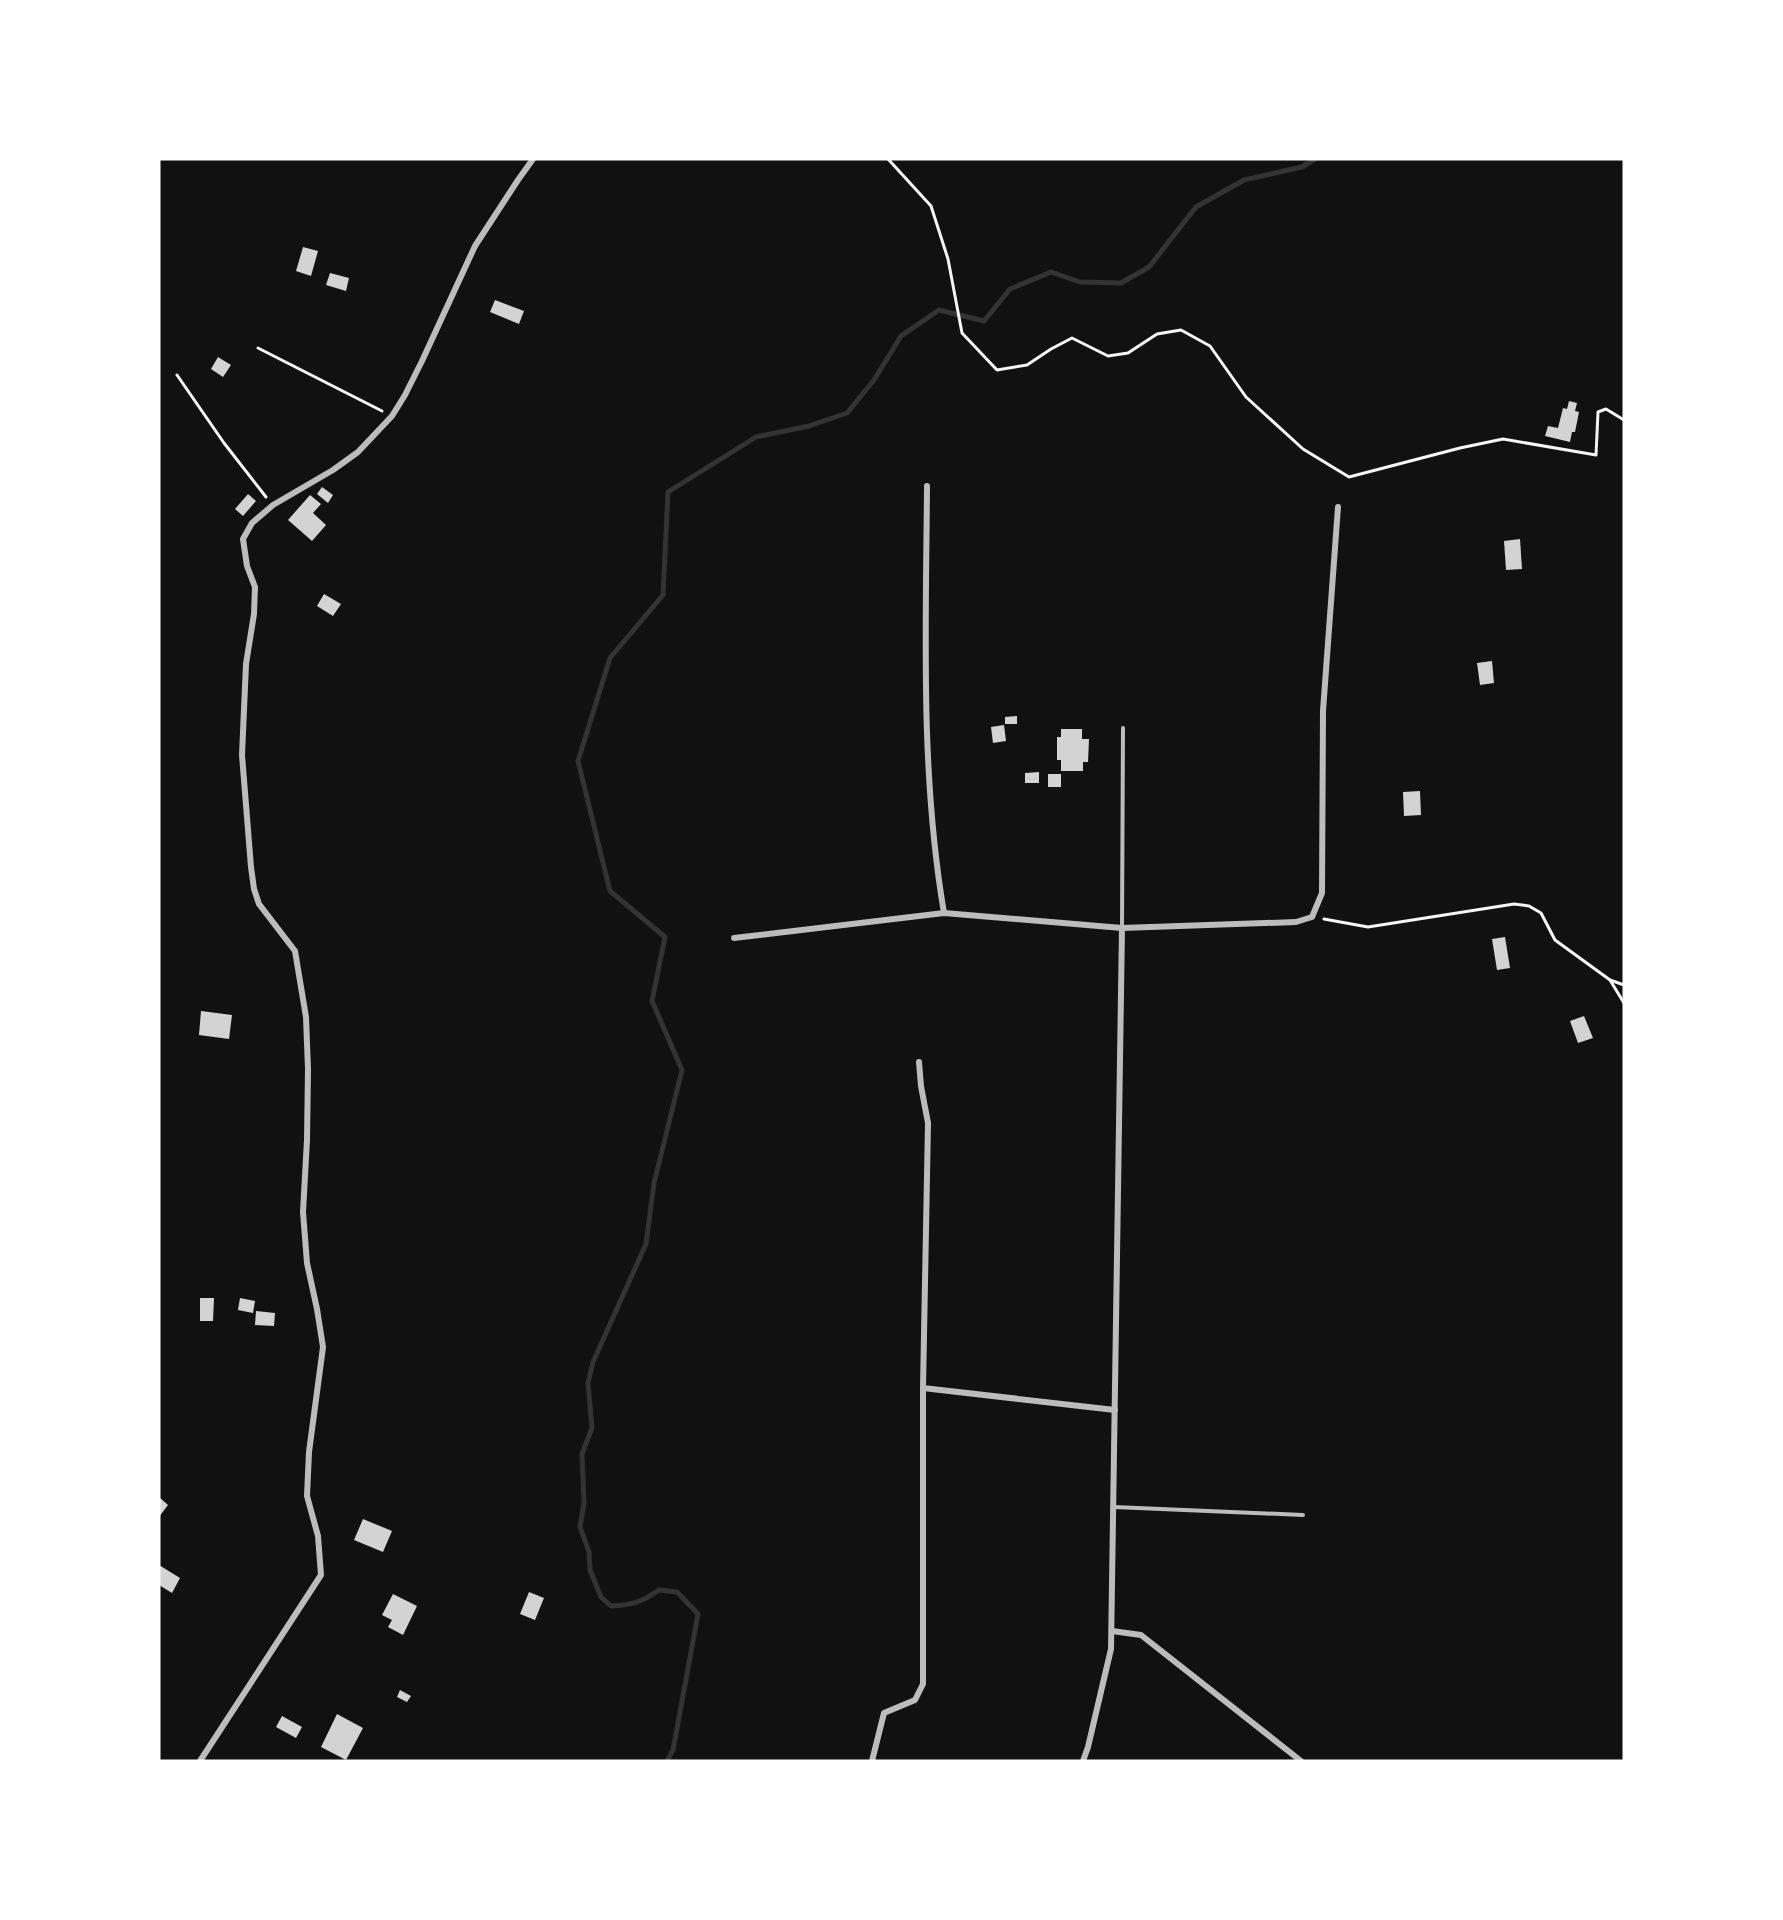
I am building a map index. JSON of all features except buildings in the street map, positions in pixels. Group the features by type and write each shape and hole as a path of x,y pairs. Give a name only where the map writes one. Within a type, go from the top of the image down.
{"street":[{"path":"200,1761 321,1575 318,1536 307,1496 309,1452 323,1347 307,1263 303,1212 308,1093 306,1017 295,951 259,904 254,889 242,755 246,664 254,614 255,587 247,566 243,539 252,522 273,505 333,470 358,452 392,416 405,396 475,246 533,159"},
{"path":"927,486 926,708 935,863 944,913"},
{"path":"734,938 944,913 1122,927 1296,922 1312,917 1322,893 1323,711 1338,507"},
{"path":"1083,1761 1112,1649 1122,927"},
{"path":"872,1761 884,1713 915,1700 923,1684 923,1388 928,1123 919,1062"},
{"path":"923,1388 1115,1410"},
{"path":"1112,1631 1141,1635 1301,1761"}],"lane":[{"path":"1122,927 1123,728"},
{"path":"1114,1507 1303,1515"}],"path":[{"path":"888,159 932,206 948,259 962,333 998,370 1028,364 1072,338 1108,356 1128,353 1157,334 1181,330 1210,346 1246,397 1303,449 1349,477 1503,439 1596,455 1598,411 1606,409 1624,420"},
{"path":"258,348 392,416"},
{"path":"177,375 273,505"},
{"path":"1312,917 1368,927 1514,904 1529,906 1540,913 1555,940 1610,980 1624,985"},
{"path":"1610,980 1624,1003"}],"waterway":[{"path":"667,1761 673,1750 698,1614 677,1592 659,1590 637,1602 611,1606 601,1597 590,1570 589,1552 580,1527 584,1503 582,1454 592,1428 588,1383 593,1362 646,1244 654,1183 682,1070 652,1001 665,937 610,891 578,761 610,658 663,595 668,492 756,437 809,426 847,413 874,380 901,336 939,310 984,321 1010,289 1051,272 1080,282 1121,283 1149,267 1196,207 1244,180 1302,167 1315,159"}]}
